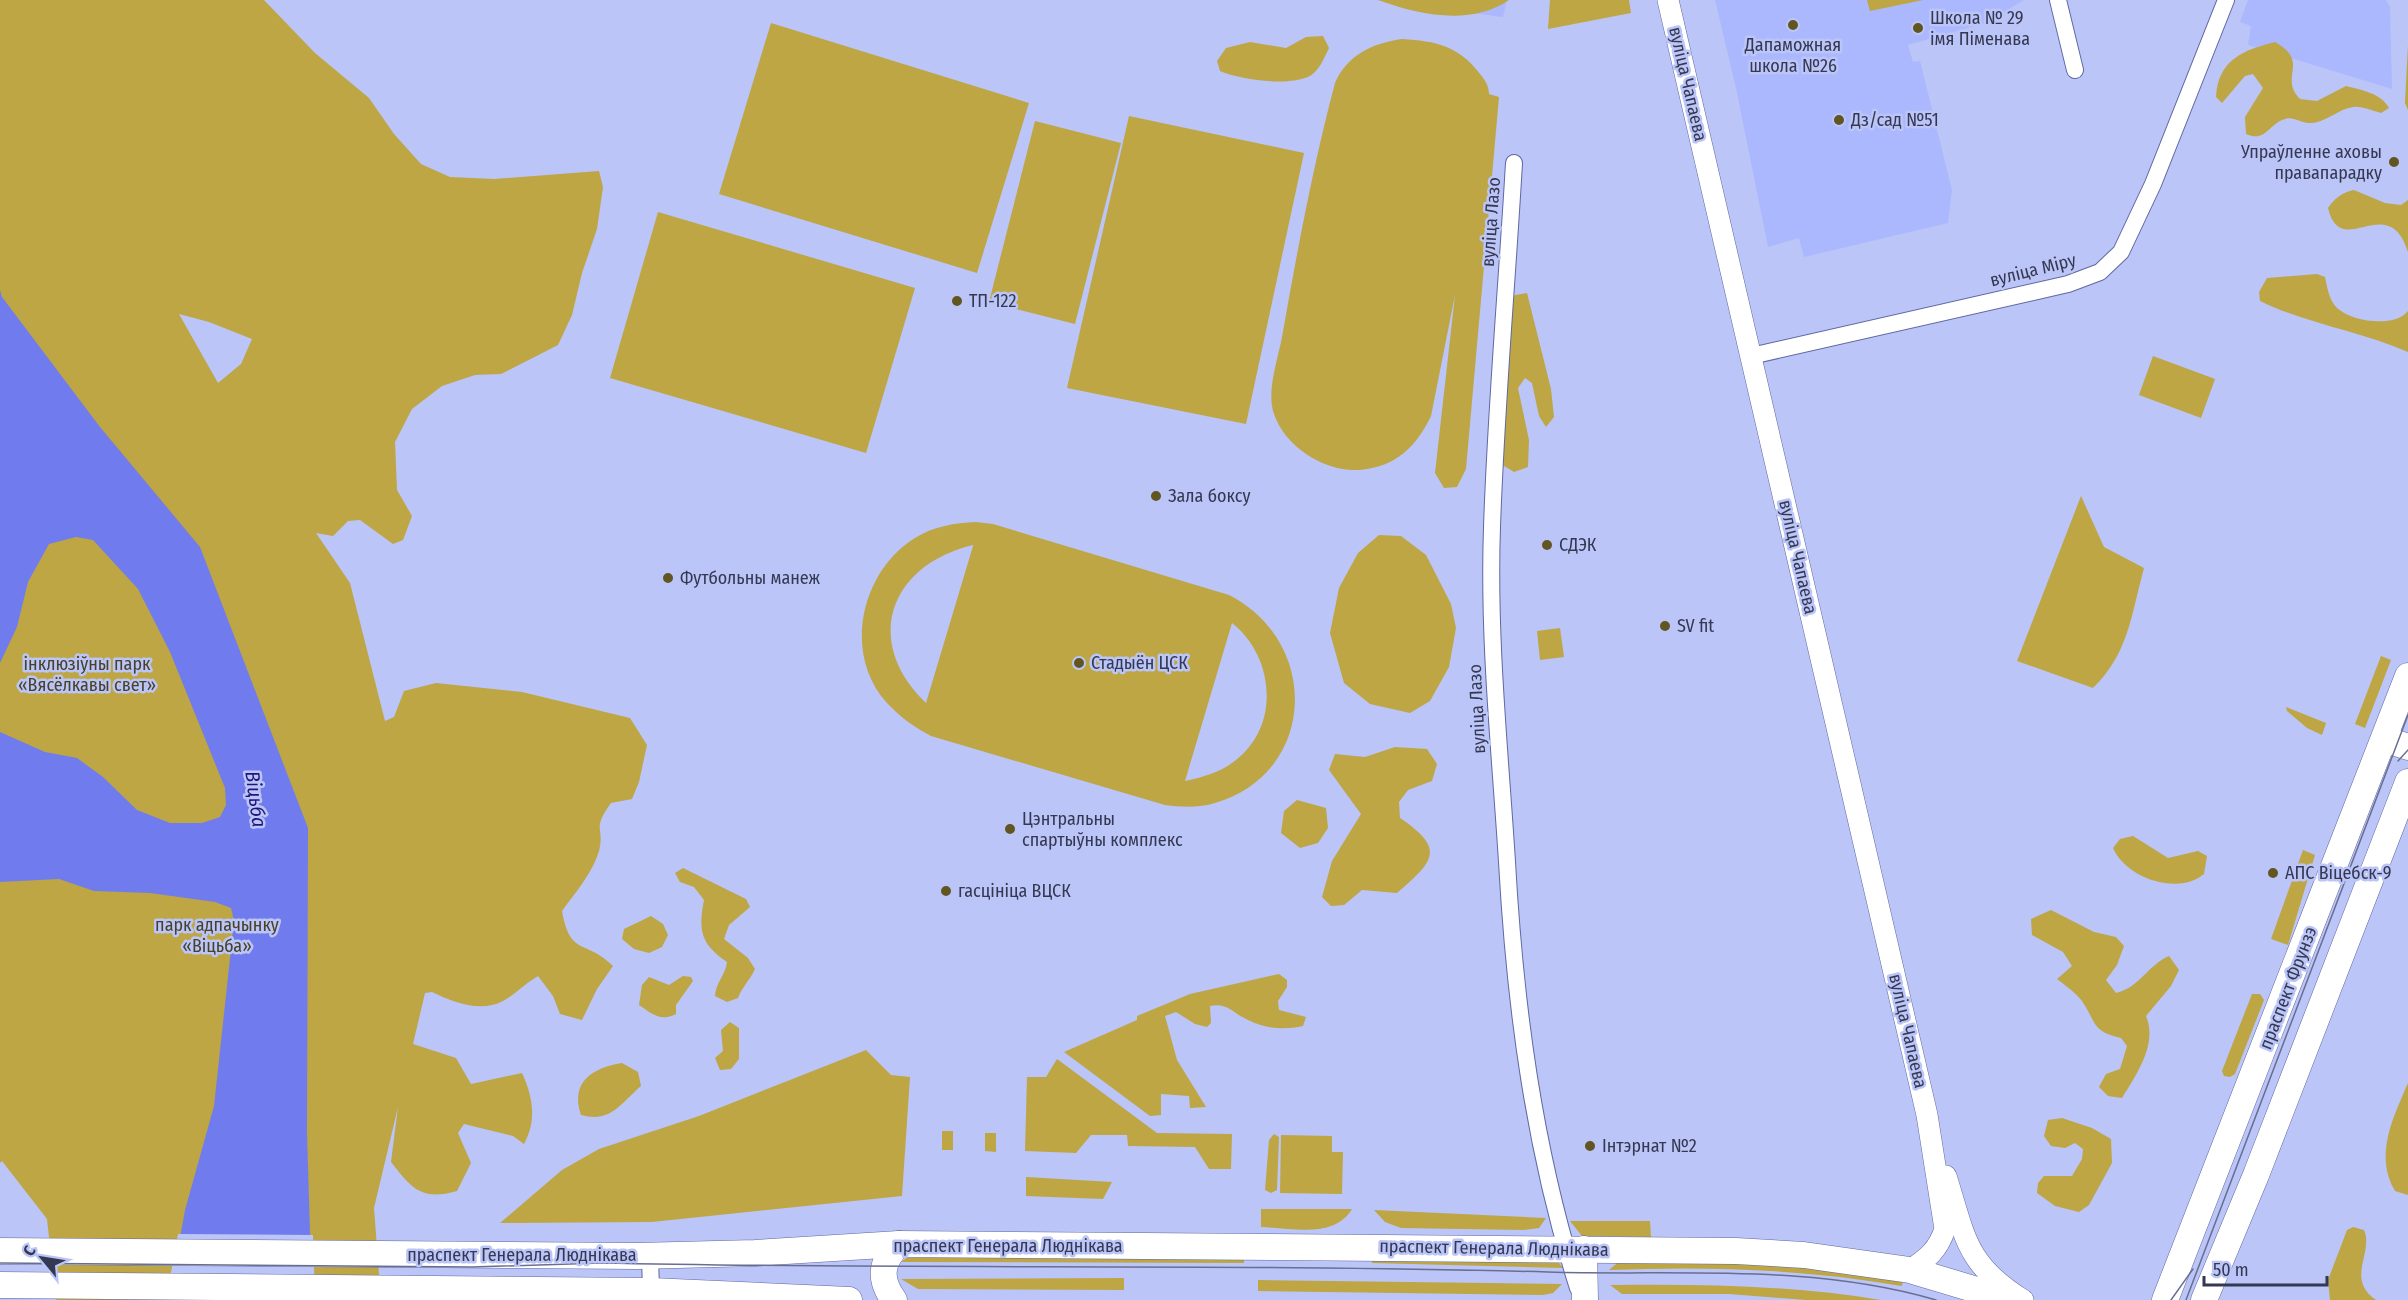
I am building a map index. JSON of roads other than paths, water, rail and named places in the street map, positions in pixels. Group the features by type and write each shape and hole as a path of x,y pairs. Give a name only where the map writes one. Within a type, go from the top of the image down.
{"main road":[{"name":"праспект Фрунзэ","path":"2165,1300 2384,739 2402,708 2408,676"},
{"path":"2384,739 2408,747"},
{"name":"праспект Фрунзэ","path":"2204,1300 2256,1175 2408,782"},
{"name":"праспект Генерала Люднікава","path":"0,1251 650,1256 755,1253 899,1244 1736,1251 1804,1255 1910,1270 2010,1300"},
{"path":"894,1300 886,1289 882,1274 890,1253 899,1244"},
{"path":"1575,1249 1583,1300"},
{"name":"праспект Генерала Люднікава","path":"0,1285 651,1291 849,1300"}],"street":[{"name":"вуліца Чапаева","path":"1668,0 1927,1115 1945,1229 1940,1244 1931,1256 1910,1270"},
{"path":"2058,0 2075,70"},
{"name":"вуліца Міру","path":"1751,356 2068,284 2100,272 2121,252 2152,184 2226,0"},
{"name":"вуліца Лазо","path":"1514,163 1492,528 1496,692 1510,934 1526,1072 1575,1249"},
{"name":"вуліца Чапаева","path":"1927,1115 1971,1253 1985,1273 2022,1300"},
{"path":"650,1256 651,1291"}],"water":[{"name":"Віцьба","path":"0,290 2,297 100,427 200,547 308,828 307,1133 312,1300 169,1300 185,1210 214,1106 234,921 231,908 215,902 150,893 94,891 59,879 0,882 0,732 45,752 77,758 103,777 137,810 170,823 202,823 220,817 226,805 225,788 170,652 138,589 93,540 76,537 49,544 28,582 17,627 0,663"}],"tram line":[{"path":"2186,1300 2408,715"},
{"path":"2398,761 2408,750"},
{"path":"0,1263 472,1267 601,1263 1694,1273 1792,1276 1841,1281 1889,1288 1936,1300"},
{"path":"2171,1300 2193,1269"}],"place":[{"name":"Дапаможная школа №26","path":"1793,25"},
{"name":"Школа № 29 імя Піменава","path":"1918,28"},
{"name":"Дз/сад №51","path":"1839,120"},
{"name":"Упраўленне аховы правапарадку","path":"2394,162"},
{"name":"ТП-122","path":"957,301"},
{"name":"Зала боксу","path":"1156,496"},
{"name":"СДЭК","path":"1547,545"},
{"name":"Футбольны манеж","path":"668,578"},
{"name":"SV fit","path":"1665,626"},
{"name":"Стадыён ЦСК","path":"1079,663"},
{"name":"Цэнтральны спартыўны комплекс","path":"1010,829"},
{"name":"АПС Віцебск-9","path":"2273,873"},
{"name":"гасцініца ВЦСК","path":"946,891"},
{"name":"Інтэрнат №2","path":"1590,1146"}],"park label":[{"name":"інклюзіўны парк «Вясёлкавы свет»","path":"87,674"},
{"name":"парк адпачынку «Віцьба»","path":"217,935"}]}
